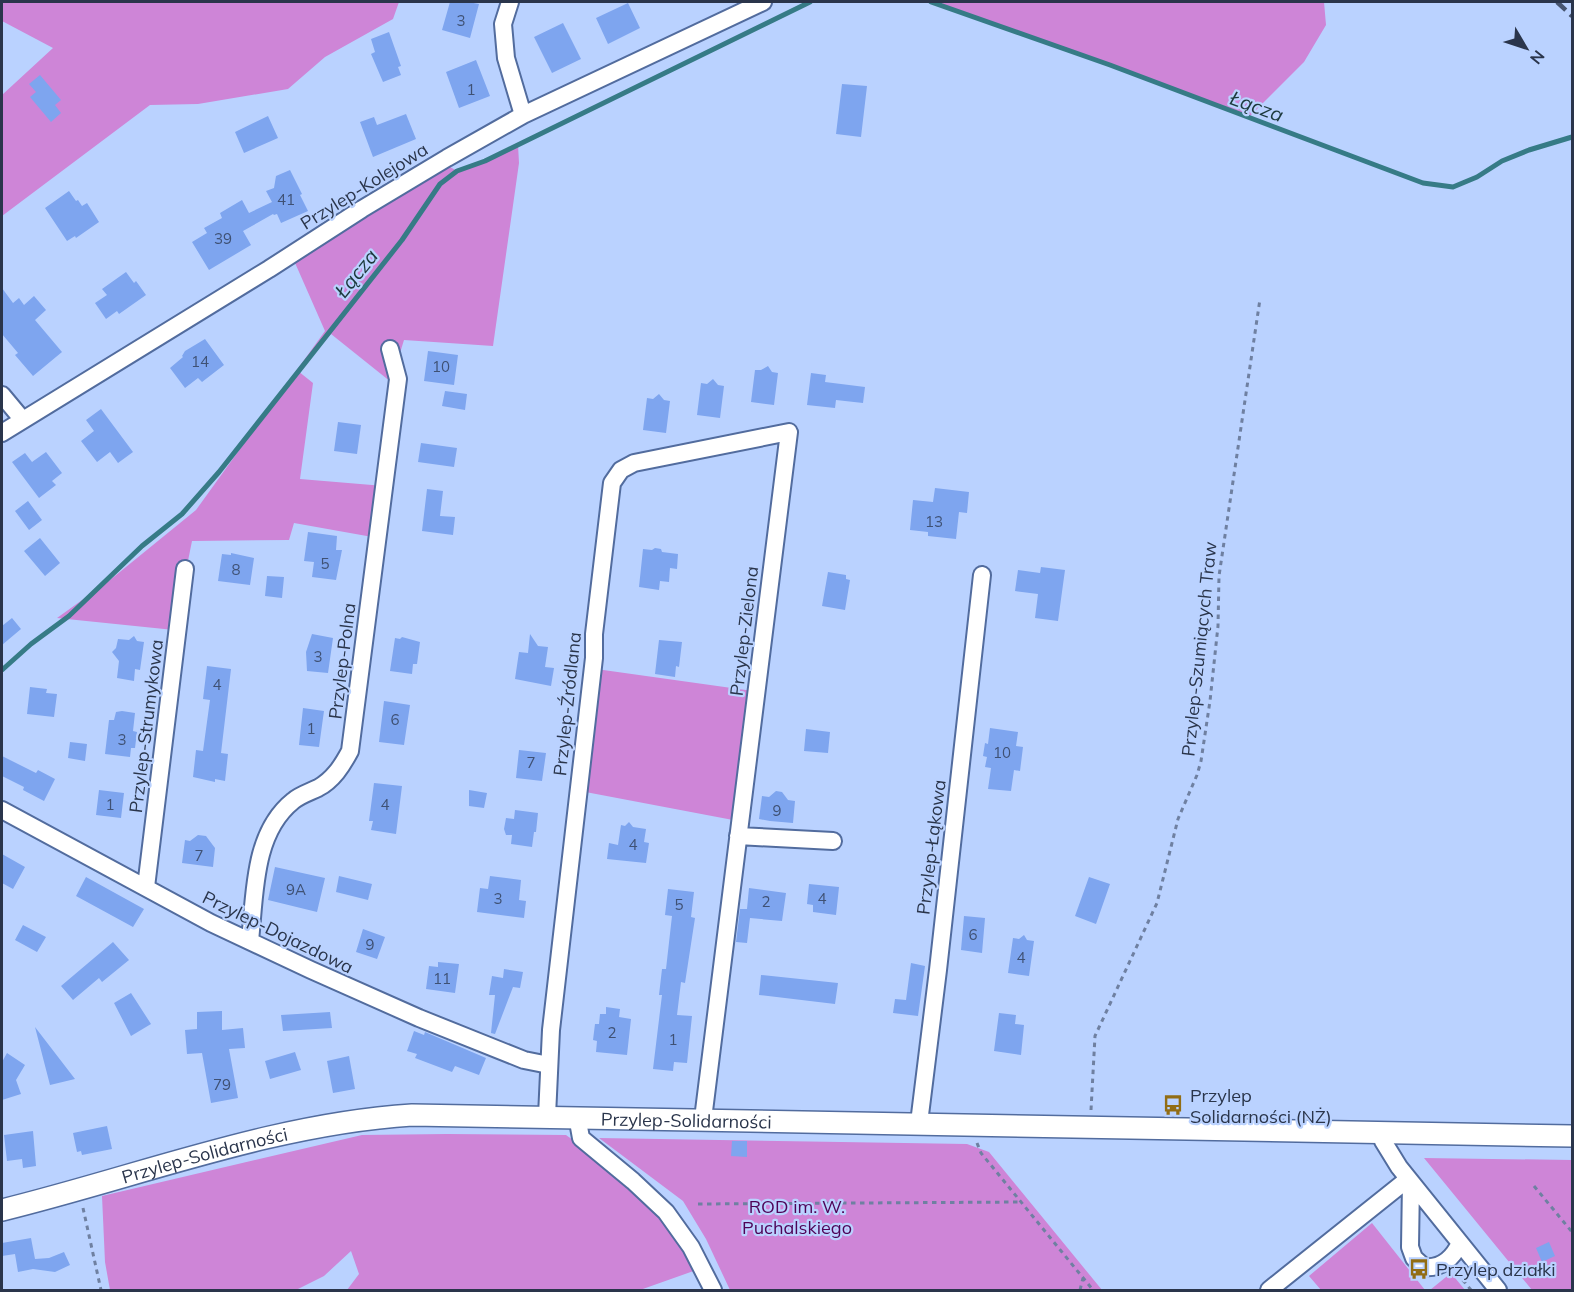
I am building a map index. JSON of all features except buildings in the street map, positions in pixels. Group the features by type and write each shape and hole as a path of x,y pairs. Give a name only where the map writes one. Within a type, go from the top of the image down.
{"main road":[{"name":"Przylep-Solidarności","path":"2,1210 253,1142 344,1122 412,1115 577,1116 1572,1136"}],"street":[{"path":"510,2 503,24 506,58 523,115"},
{"name":"Przylep-Kolejowa","path":"2,433 249,282 362,208 523,115 763,2"},
{"name":"Przylep-Polna","path":"250,941 260,859 266,836 277,817 295,799 320,787 339,772 350,751 398,379 390,349"},
{"path":"2,395 22,419"},
{"name":"Przylep-Zielona","path":"703,1119 789,432"},
{"name":"Przylep-Źródlana","path":"547,1116 551,1030 612,483 621,470 634,463 789,432"},
{"name":"Przylep-Strumykowa","path":"146,887 185,569"},
{"name":"Przylep-Łąkowa","path":"919,1124 982,575"},
{"name":"Przylep-Dojazdowa","path":"2,810 250,941 419,1018 524,1060 549,1065"},
{"path":"738,836 833,841"},
{"path":"577,1116 581,1138 666,1212 692,1247 713,1290"},
{"path":"1382,1132 1383,1141 1390,1155 1498,1290"},
{"path":"1410,1180 1410,1247 1414,1258 1424,1267 1440,1266 1450,1258 1460,1243"},
{"path":"1269,1290 1410,1180"}],"path":[{"name":"Przylep-Szumiących Traw","path":"1090,1127 1095,1036 1156,903 1178,819 1201,760 1218,626 1219,576 1260,299"},
{"path":"970,1124 981,1153 1093,1290"},
{"path":"1534,1186 1572,1232"},
{"path":"79,1188 101,1290"},
{"path":"698,1204 1021,1202"},
{"path":"1080,1290 1083,1278"}],"green space":[{"path":"2,2 399,2 393,19 325,57 288,89 198,104 150,105 2,216 2,95 53,48 2,21"},
{"path":"931,2 1324,2 1326,25 1304,62 1249,117 1029,35"},
{"path":"518,145 519,163 493,346 404,340 391,382 331,334 298,371 313,383 300,479 384,486 378,538 294,523 289,540 192,541 174,630 57,618 110,580 196,510 325,331 292,256 445,164 457,171","holes":["396,249 333,330 337,321"]},
{"path":"589,668 753,691 733,820 575,790"},
{"path":"362,1135 566,1135 641,1189 702,1268 640,1290 347,1290 359,1274 351,1251 324,1276 296,1290 110,1290 105,1262 102,1196"},
{"name":"ROD im. W. Puchalskiego","path":"599,1138 967,1144 989,1152 1102,1290 730,1290 706,1239 683,1201"},
{"path":"1424,1158 1572,1160 1572,1290 1532,1290"},
{"path":"1372,1223 1425,1290 1321,1290 1309,1276"},
{"path":"1451,1273 1465,1290 1430,1290"}],"waterway":[{"name":"Łącza","path":"2,670 31,644 69,616 142,546 182,514 219,472 402,240 440,184 457,171 485,161 810,2"},
{"name":"Łącza","path":"931,2 1110,65 1423,183 1453,187 1477,177 1502,161 1572,137"}],"railway":[{"path":"1557,2 1572,16"}],"place":[{"name":"Przylep Solidarności (NŻ)","path":"1173,1105"},
{"name":"Przylep działki","path":"1419,1269"}]}
